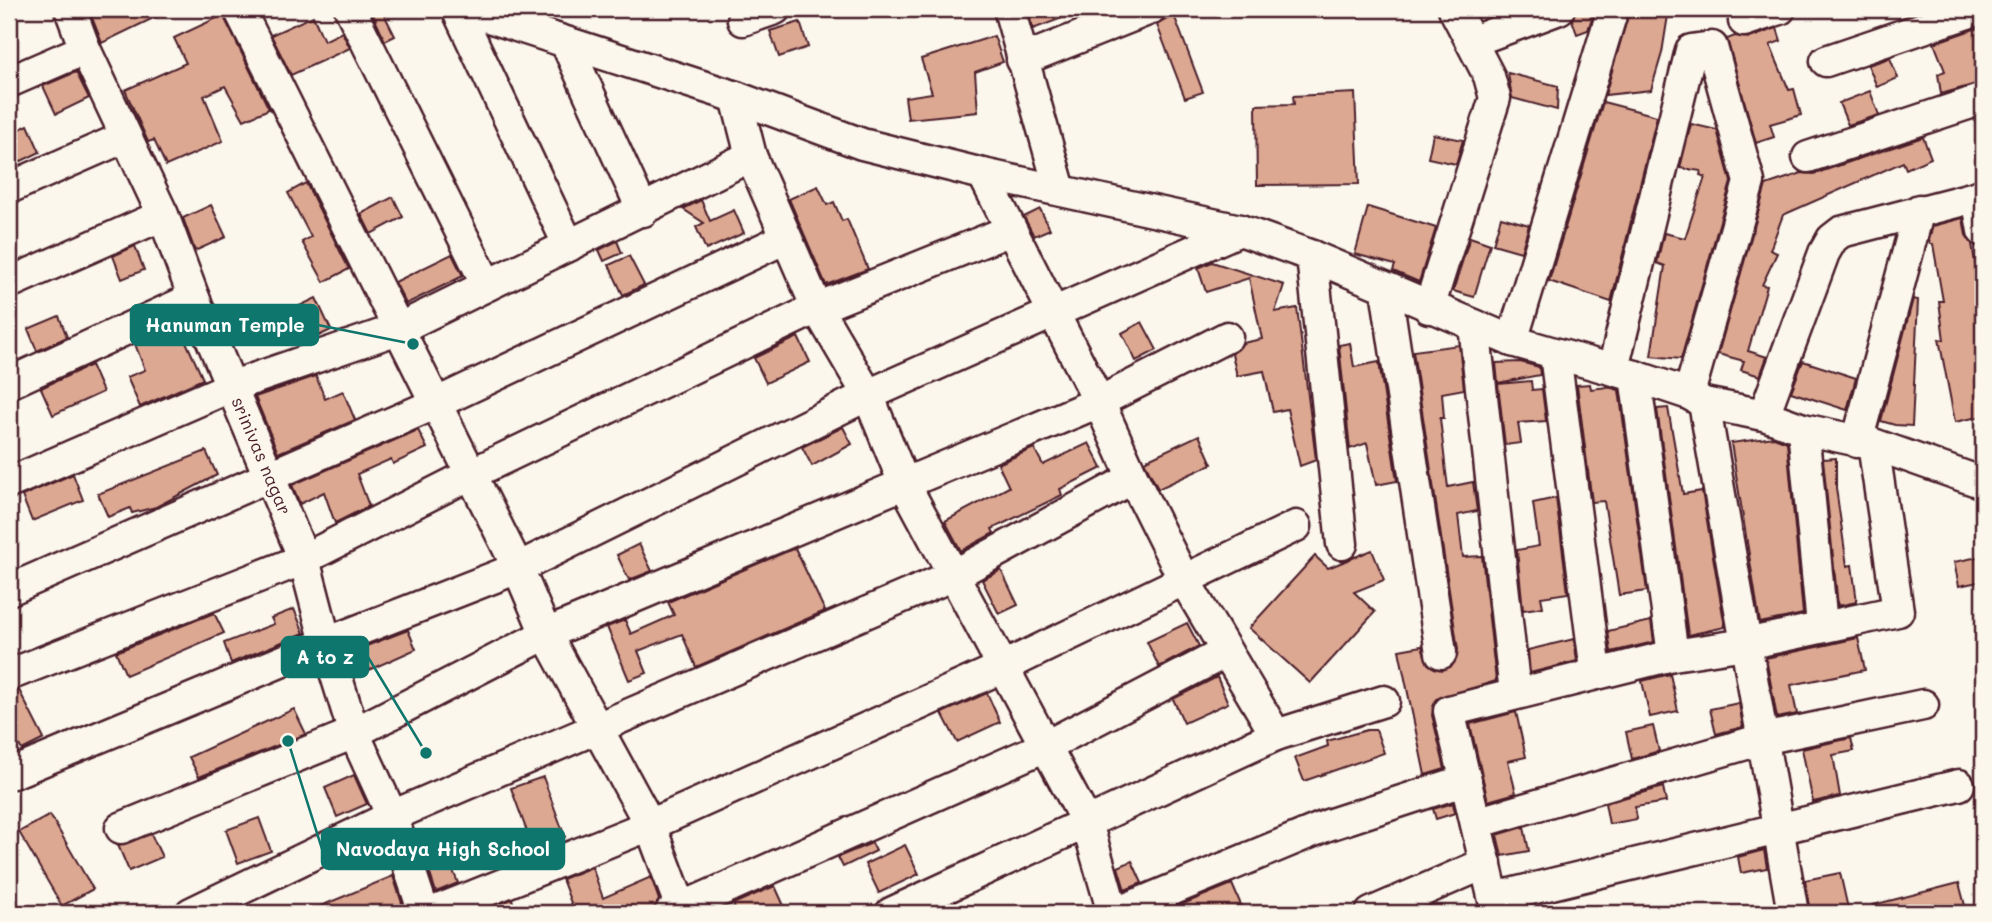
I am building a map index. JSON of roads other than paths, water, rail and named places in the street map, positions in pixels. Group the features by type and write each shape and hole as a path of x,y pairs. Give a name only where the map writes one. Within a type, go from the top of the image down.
{"street":[{"name":"srinivas nagar","path":"70,9 85,49 163,215 230,387 304,559 354,733 392,816 424,913"},
{"path":"239,9 437,403 469,475 518,568 546,634 650,825 678,912 1048,745 1226,652"},
{"path":"350,9 487,285"},
{"path":"457,9 569,246"},
{"path":"464,9 736,97 862,144 983,174 1241,230 1512,341 1624,373 1697,399 1764,415 1803,429 1865,443 1983,483"},
{"path":"743,20 775,9"},
{"path":"1009,9 1060,190"},
{"path":"1022,60 1150,9"},
{"path":"1429,307 1495,98 1489,76 1473,41 1454,9"},
{"path":"1473,41 1559,9"},
{"path":"1512,341 1613,9"},
{"path":"1744,21 1780,9"},
{"path":"1826,61 1979,9"},
{"path":"566,43 643,211"},
{"path":"1673,655 1624,373 1691,50 1712,47 1749,183 1697,399 1746,644 1793,913"},
{"path":"9,82 85,49"},
{"path":"736,97 751,156 817,308 868,395 904,483 1048,745 1087,822 1114,913 1328,825 1466,780"},
{"path":"1808,157 1983,99"},
{"path":"9,188 125,137"},
{"path":"9,483 230,387 398,329 751,156"},
{"path":"983,174 1055,313 1183,578 1276,735"},
{"path":"1764,415 1824,253 1832,239 1841,232 1980,196 1983,232"},
{"path":"1919,210 1865,443 1898,611 1822,625 1746,644 1673,655 1449,711 1495,906 1778,829 1959,785"},
{"path":"9,283 163,215"},
{"path":"9,675 304,559 469,475 817,308 1011,230"},
{"path":"13,773 326,643 518,568 868,395 1241,230"},
{"path":"9,590 437,403 786,238"},
{"path":"1312,257 1342,544"},
{"path":"1386,289 1441,653"},
{"path":"9,383 194,299"},
{"path":"1474,325 1516,693"},
{"path":"121,828 354,733 546,634 1099,402 1227,337"},
{"path":"1555,354 1597,673"},
{"path":"1803,429 1822,625"},
{"path":"191,913 392,816 954,575 1133,478"},
{"path":"430,913 650,825 1003,667 1183,578 1296,526"},
{"path":"891,913 1276,735 1384,701"},
{"path":"1476,823 1763,739 1923,705"},
{"path":"1371,913 1486,863"}],"place":[{"name":"Hanuman Temple","path":"413,344"},
{"name":"Navodaya High School","path":"288,741"},
{"name":"A to z","path":"426,753"}]}
